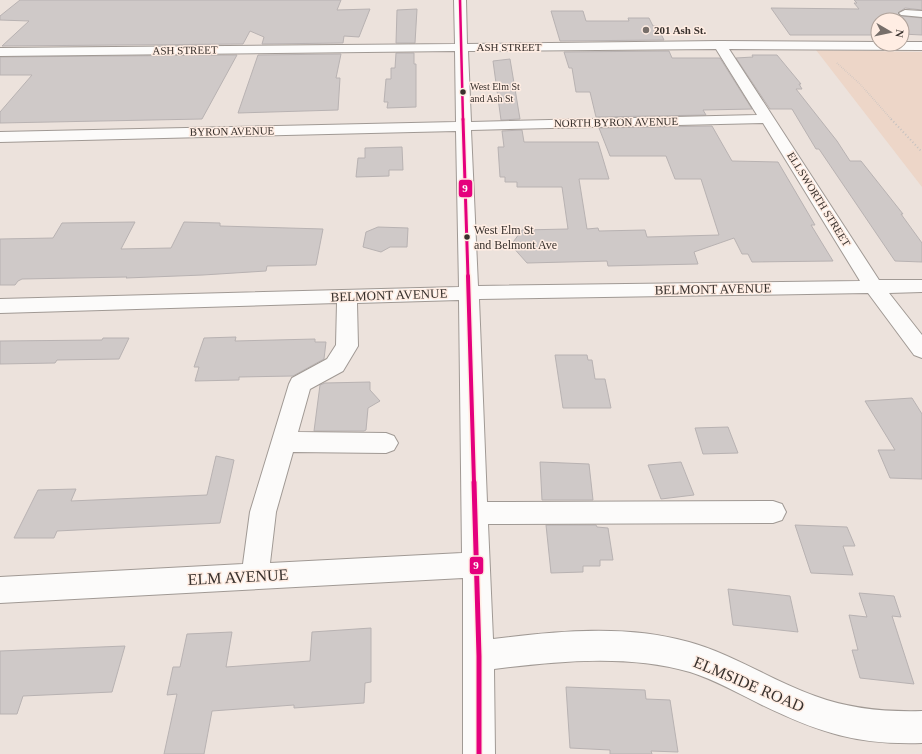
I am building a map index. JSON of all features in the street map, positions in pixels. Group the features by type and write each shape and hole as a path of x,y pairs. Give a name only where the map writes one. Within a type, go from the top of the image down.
{"street":[{"path":"460,0 463,48 479,656 479,754"},
{"path":"910,13 922,14"},
{"name":"ASH STREET","path":"0,52 720,45 922,46"},
{"name":"ELLSWORTH STREET","path":"720,45 873,286 922,350"},
{"name":"NORTH BYRON AVENUE","path":"465,126 768,119"},
{"name":"BYRON AVENUE","path":"0,137 465,126"},
{"name":"BELMONT AVENUE","path":"0,306 469,293 922,286"},
{"path":"255,576 263,512 285,442 300,384 335,365 347,346 347,297"},
{"path":"285,442 386,443"},
{"path":"475,513 773,512"},
{"name":"ELM AVENUE","path":"0,590 476,565"},
{"name":"ELMSIDE ROAD","path":"479,656 606,645 670,652 716,667 796,705 835,719 880,728 922,727"}],"path":[{"path":"820,46 829,57 855,77 884,112 922,152"}],"shaded area":[{"path":"816,50 922,52 922,187"}],"building":[{"path":"20,0 341,0 337,10 370,9 359,37 344,36 343,43 262,44 264,37 250,31 243,44 2,46 29,21 0,20 0,16"},
{"path":"854,0 922,0 922,10 905,8 899,12 870,12 870,35 790,35 771,8 859,9 854,3 857,3"},
{"path":"417,9 415,43 396,43 397,10"},
{"path":"551,11 583,11 586,21 629,21 628,18 649,18 653,26 657,26 664,40 560,41"},
{"path":"910,17 922,18 922,35 910,34"},
{"path":"669,51 672,58 720,58 752,109 703,110 706,115 596,117 590,92 576,92 572,68 569,68 564,52"},
{"path":"396,53 414,53 414,64 416,64 416,107 387,108 388,102 384,102 386,79 391,79 391,68 395,68"},
{"path":"341,54 336,78 340,78 338,110 238,113 258,55"},
{"path":"237,55 202,119 0,123 0,112 32,75 0,75 0,57"},
{"path":"752,55 777,55 801,84 799,84 802,89 796,89 837,141 850,161 861,161 903,214 901,214 922,243 922,262 895,261 819,149 816,149 792,109 770,109 736,58 753,57"},
{"path":"510,59 520,119 501,120 493,61"},
{"path":"712,126 732,161 778,162 815,225 811,225 833,261 752,262 748,254 742,254 734,238 694,252 698,264 608,266 607,261 527,263 511,245 522,230 568,229 562,187 517,187 517,182 505,182 505,177 500,177 498,147 504,147 502,131 522,130 524,142 598,142 609,179 579,179 587,229 598,228 599,231 645,230 647,237 719,235 701,179 675,179 666,156 610,156 599,128"},
{"path":"402,147 403,170 389,170 389,176 356,177 358,158 365,158 365,148"},
{"path":"135,222 121,249 171,248 184,222 220,223 220,226 323,229 316,265 267,266 266,271 203,275 126,278 127,277 22,279 15,285 0,285 0,239 53,238 62,223"},
{"path":"378,227 408,228 407,247 390,247 381,252 363,247 366,232"},
{"path":"236,337 235,341 315,339 315,342 326,342 324,359 293,376 239,377 239,380 195,381 199,367 194,367 204,338"},
{"path":"103,338 129,338 119,359 57,360 55,363 0,364 0,341 102,340"},
{"path":"555,355 587,355 588,360 592,360 595,379 605,379 611,408 563,408"},
{"path":"370,382 370,390 380,401 368,408 366,430 314,431 320,385 325,383"},
{"path":"912,398 922,414 922,479 890,478 878,450 895,450 865,401"},
{"path":"728,427 738,453 703,454 695,428"},
{"path":"216,456 234,460 220,523 57,531 54,538 14,538 38,490 76,489 71,501 207,495"},
{"path":"540,462 589,464 593,500 542,500"},
{"path":"681,462 694,495 661,499 648,465"},
{"path":"546,525 596,525 597,527 608,528 613,560 600,560 600,566 583,566 583,572 551,573"},
{"path":"795,525 847,527 855,546 843,546 853,575 811,573"},
{"path":"728,589 790,596 798,632 733,625"},
{"path":"859,593 894,596 901,617 892,616 914,684 860,678 852,650 858,650 849,615 867,617"},
{"path":"371,628 371,682 365,683 364,703 294,708 294,705 212,711 204,754 164,754 177,694 167,695 173,667 180,667 187,634 232,632 226,667 310,661 312,632"},
{"path":"125,646 112,692 23,696 17,714 0,714 0,651"},
{"path":"566,687 645,690 646,699 670,700 678,752 651,751 652,754 610,754 610,750 570,748"}],"transit line":[{"name":"9","path":"460,0 479,656 479,754"}],"place":[{"name":"201 Ash St.","path":"646,30"},
{"name":"West Elm St and Ash St","path":"463,92"},
{"name":"West Elm St and Belmont Ave","path":"467,237"}]}
